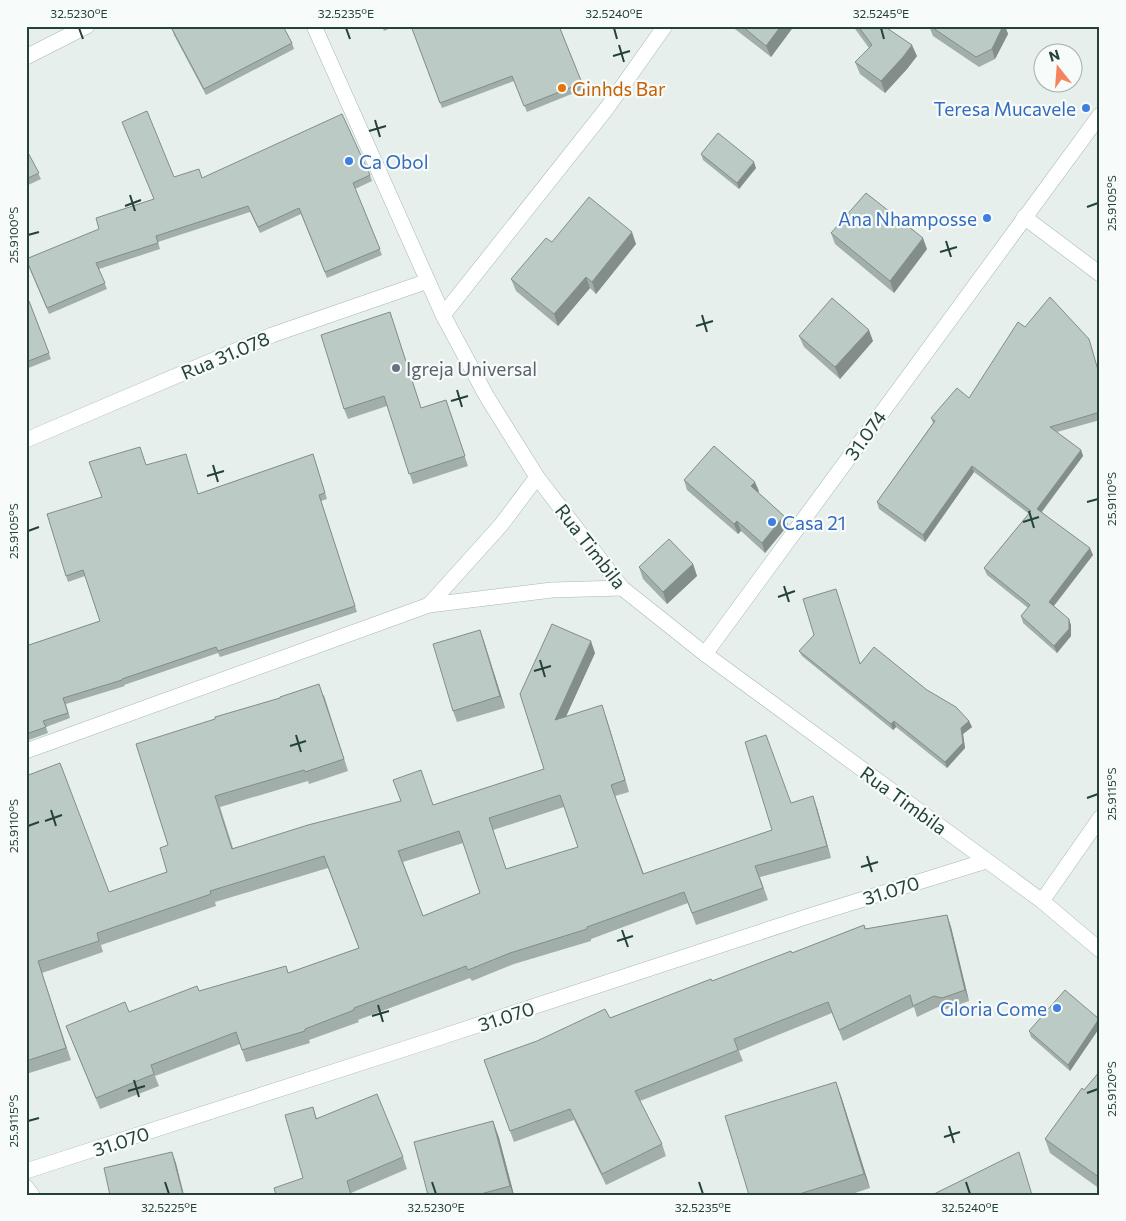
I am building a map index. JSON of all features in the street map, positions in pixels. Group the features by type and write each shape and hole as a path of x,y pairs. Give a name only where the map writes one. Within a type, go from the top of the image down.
{"street":[{"path":"26,57 87,26"},
{"name":"Rua Timbila","path":"314,26 443,315 486,397 537,477 622,588 705,654 1042,901 1100,950"},
{"path":"443,315 607,108 665,26"},
{"name":"31.074","path":"705,654 1024,216 1100,115"},
{"path":"1024,216 1100,274"},
{"name":"Rua 31.078","path":"26,440 272,336 428,281"},
{"path":"430,605 501,525 537,477"},
{"path":"26,751 430,605 552,590 622,588"},
{"path":"1042,901 1100,818"},
{"name":"31.070","path":"26,1171 809,916 986,861"},
{"path":"26,1187 32,1195"}],"building":[{"path":"178,26 283,26 292,43 204,89 172,29"},
{"path":"411,26 559,26 582,83 524,106 512,76 440,103"},
{"path":"742,26 781,26 766,46"},
{"path":"858,26 884,26 912,45 881,81 855,62 872,45"},
{"path":"930,26 1003,26 992,49 976,57"},
{"path":"147,111 174,177 199,169 202,178 342,114 370,175 353,183 380,249 325,272 299,208 258,227 248,206 156,236 158,243 96,263 105,283 47,308 26,259 99,229 96,218 154,199 122,122"},
{"path":"718,133 754,162 737,183 701,154"},
{"path":"26,149 39,173 26,179"},
{"path":"866,193 923,238 890,281 831,233"},
{"path":"589,197 632,232 592,282 586,277 554,314 511,279 546,238 552,242"},
{"path":"1050,297 1089,339 1100,377 1100,412 1050,427 1081,450 1037,509 1090,548 1049,602 1069,619 1069,629 1054,646 1021,616 1030,605 984,568 1031,511 972,466 923,535 877,502 935,421 931,418 957,388 969,398 1018,322 1025,327"},
{"path":"832,298 869,330 835,367 799,336"},
{"path":"29,301 49,353 26,362 26,303"},
{"path":"390,312 421,408 446,400 465,456 409,474 384,396 344,409 321,335"},
{"path":"714,446 755,482 751,486 784,516 762,543 737,521 734,524 684,480"},
{"path":"140,447 146,465 186,454 198,494 313,454 325,493 319,495 355,606 218,651 216,647 122,680 63,698 68,713 43,721 46,727 26,734 26,646 100,621 83,570 66,576 47,514 102,497 89,462"},
{"path":"669,539 693,564 663,592 639,567"},
{"path":"836,589 860,664 874,647 927,690 956,707 969,721 961,728 963,743 945,762 894,721 891,724 799,651 814,635 803,599"},
{"path":"552,624 591,641 555,720 602,705 625,780 611,785 643,874 772,830 745,742 766,735 791,803 813,796 827,846 755,866 763,888 692,913 684,892 587,927 587,929 510,953 468,970 466,966 354,1008 354,1010 305,1029 305,1031 242,1050 236,1032 151,1065 154,1074 96,1098 66,1026 125,1002 129,1012 197,986 199,991 286,966 288,973 359,948 324,856 210,891 211,894 97,933 99,941 38,961 66,1048 26,1061 26,776 60,763 109,892 167,872 160,848 168,845 136,744 319,684 344,759 305,772 304,770 215,796 232,849 308,825 401,801 393,780 421,770 433,805 544,769 520,694","holes":["560,795 578,847 506,869 489,818","459,831 480,893 423,916 398,851"]},
{"path":"480,630 500,696 453,711 433,644"},
{"path":"947,915 965,990 942,998 934,996 913,1006 910,995 839,1030 828,1002 734,1039 738,1050 635,1091 662,1144 602,1174 570,1109 510,1131 484,1060 537,1041 605,1009 610,1018 711,979 712,981 791,951 792,953 864,925 865,929"},
{"path":"1065,990 1099,1019 1068,1065 1029,1031"},
{"path":"1100,1071 1100,1178 1045,1139 1082,1088 1084,1090"},
{"path":"836,1082 864,1174 796,1195 749,1195 725,1116"},
{"path":"377,1094 403,1157 347,1181 351,1195 276,1195 274,1188 303,1178 285,1115 313,1107 316,1119"},
{"path":"493,1121 510,1186 477,1195 428,1195 414,1142"},
{"path":"172,1152 183,1195 110,1195 104,1168"},
{"path":"1019,1152 1032,1195 932,1195"}],"place":[{"name":"Ginhds Bar","path":"562,88"},
{"name":"Teresa Mucavele","path":"1086,108"},
{"name":"Ca Obol","path":"349,161"},
{"name":"Ana Nhamposse","path":"987,218"},
{"name":"Igreja Universal","path":"396,368"},
{"name":"Casa 21","path":"772,522"},
{"name":"Gloria Come","path":"1057,1008"}]}
